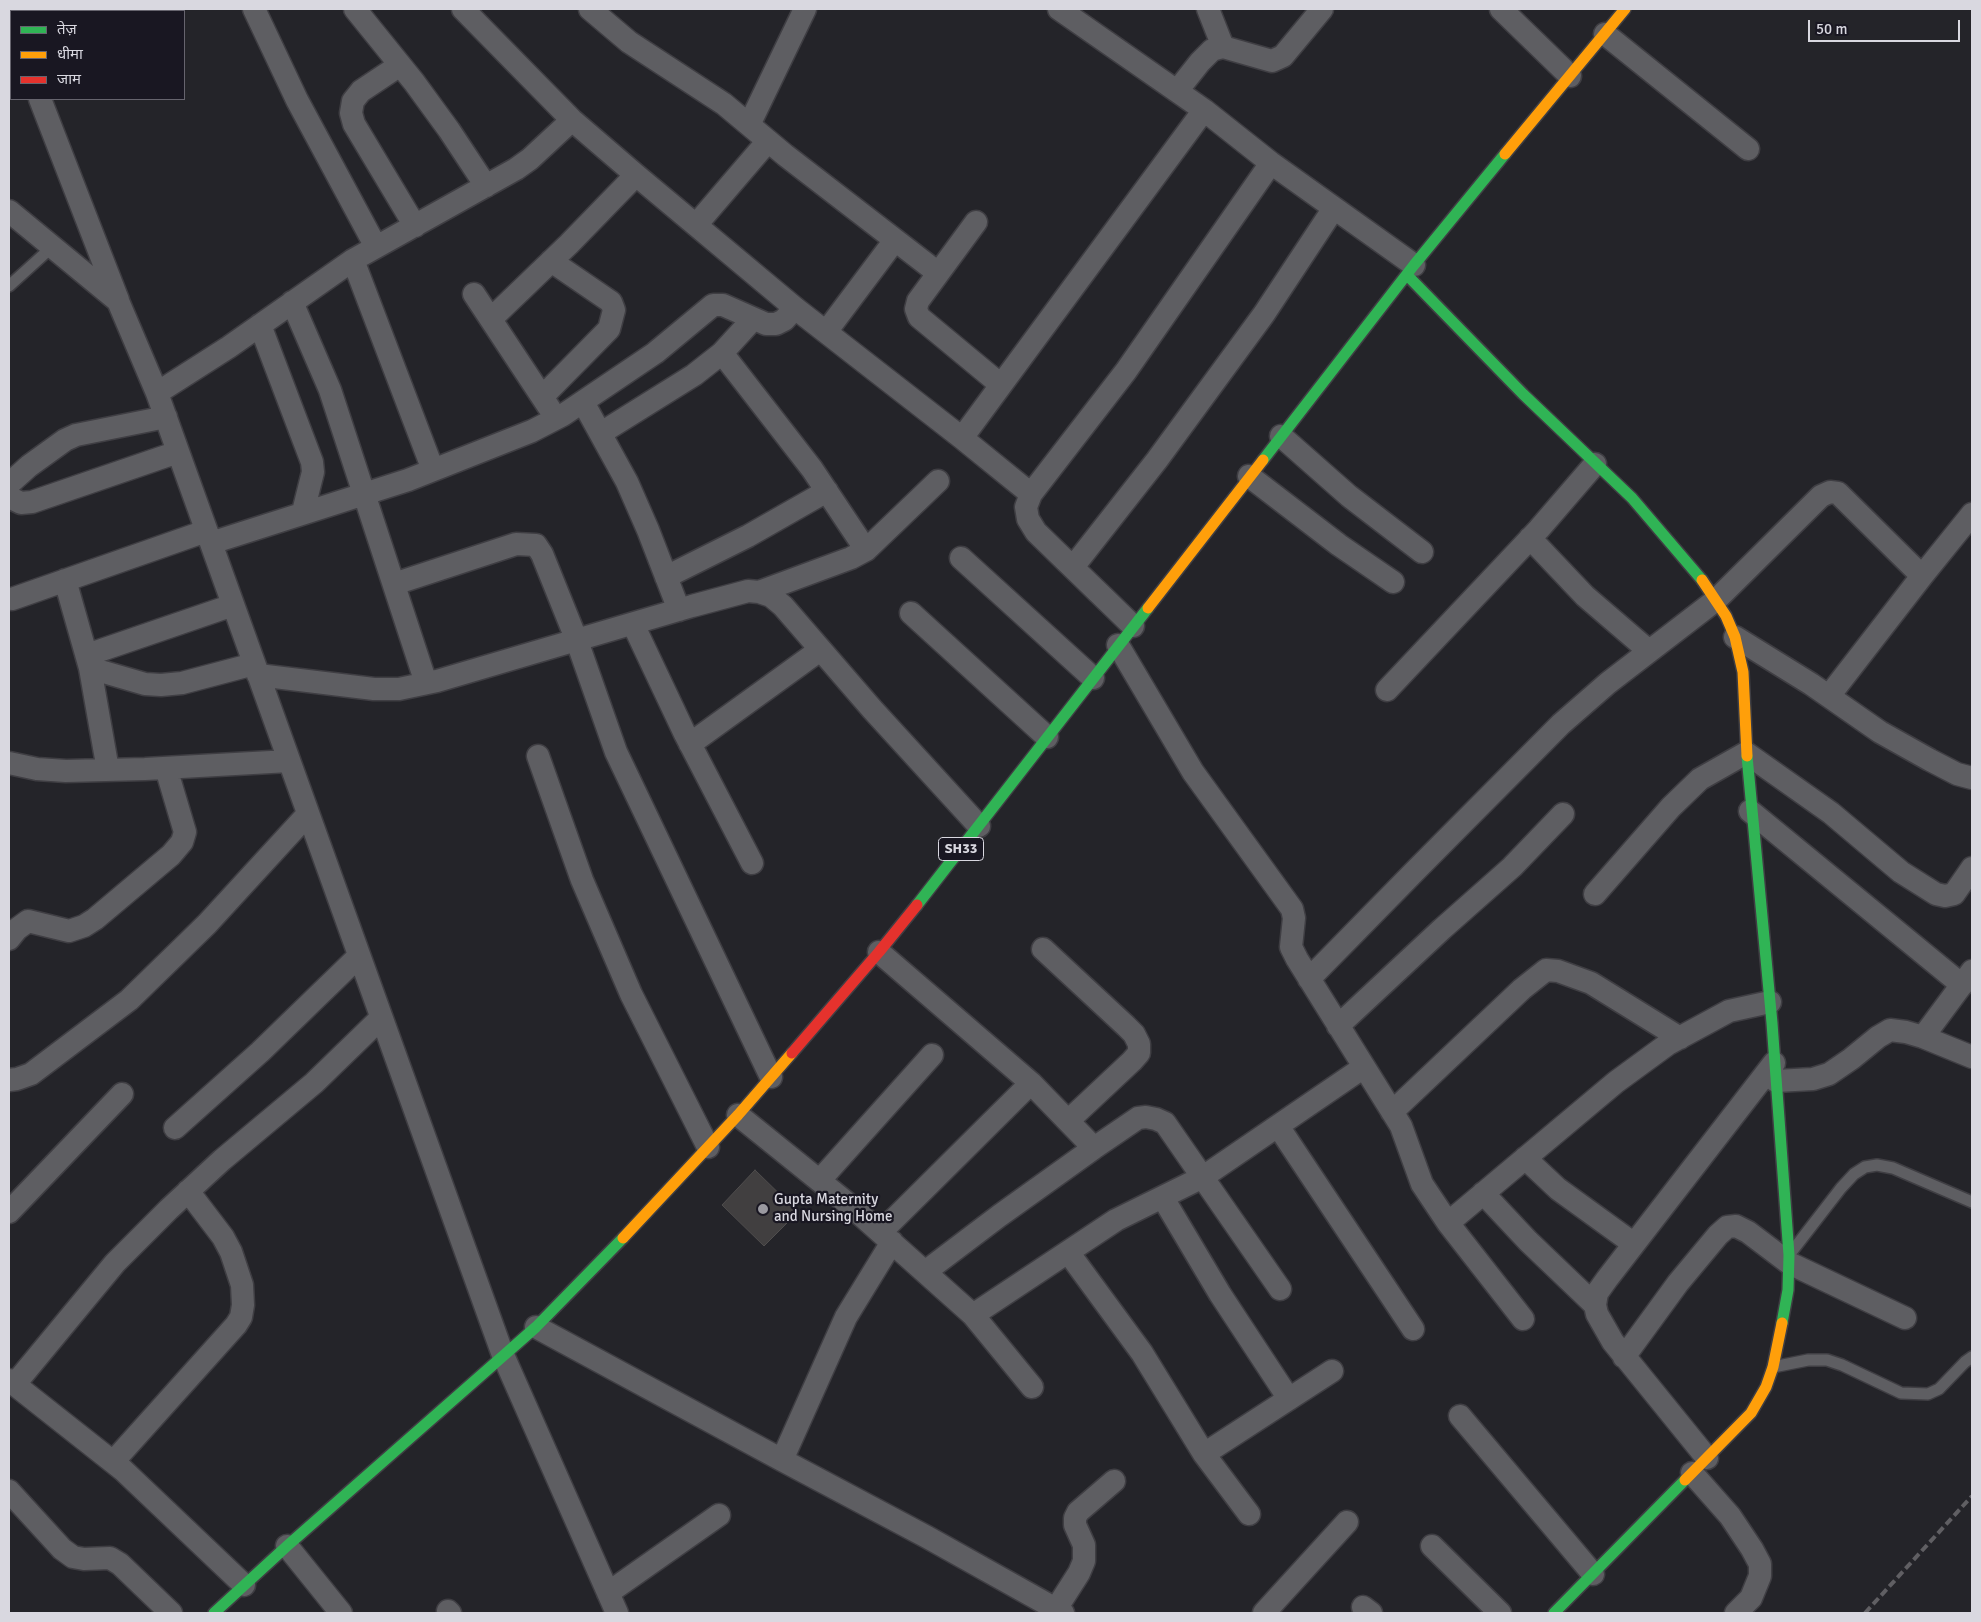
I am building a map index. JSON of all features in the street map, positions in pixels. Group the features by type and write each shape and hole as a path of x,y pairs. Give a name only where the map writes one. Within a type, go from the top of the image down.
{"main road":[{"name":"SH33","path":"214,1613 536,1326 624,1237 771,1078 879,952 1410,270 1625,9"},
{"path":"1410,270 1523,394 1632,498 1707,586 1726,616 1734,637 1743,672 1750,811 1770,1002 1789,1259 1788,1290 1774,1367 1766,1387 1751,1413 1554,1613"}],"street":[{"path":"254,9 297,100 376,247"},
{"path":"355,9 449,130 486,186"},
{"path":"464,9 572,120 636,175 795,308 1031,494"},
{"path":"590,9 630,42 724,104 938,273"},
{"path":"749,125 805,9"},
{"path":"1059,9 1204,110 1271,163 1334,208 1410,270"},
{"path":"1208,9 1223,47"},
{"path":"1177,91 1212,50 1223,47 1272,61 1283,56 1322,9"},
{"path":"1500,9 1570,76"},
{"path":"1605,34 1748,149"},
{"path":"400,65 362,91 353,101 351,114 354,124 415,226"},
{"path":"40,100 118,301 157,392 503,1355 618,1613"},
{"path":"962,438 1204,110"},
{"path":"157,392 229,347 353,260 486,186 530,159 572,120"},
{"path":"696,225 768,140"},
{"path":"1133,626 1036,532 1028,518 1026,507 1031,494 1126,371 1271,163"},
{"path":"491,319 552,261 636,175"},
{"path":"1073,567 1157,460 1258,321 1334,208"},
{"path":"9,212 118,301"},
{"path":"976,222 918,301 916,309 919,317 1001,385"},
{"path":"826,332 895,240"},
{"path":"353,260 433,470"},
{"path":"542,397 610,329 614,310 611,302 552,261"},
{"path":"474,294 557,419"},
{"path":"292,302 330,390 426,683"},
{"path":"12,599 65,580 364,493 433,470 532,431 557,419 655,353 713,305 723,304 766,324 776,324 784,320 795,308"},
{"path":"601,433 694,375 722,353 753,319"},
{"path":"260,325 312,462 312,478 302,512"},
{"path":"722,353 828,491 866,550"},
{"path":"583,402 627,482 678,610"},
{"path":"9,484 29,466 76,435 166,417"},
{"path":"1281,436 1350,496 1422,552"},
{"path":"9,497 21,503 32,502 178,452"},
{"path":"1387,690 1530,538 1595,464"},
{"path":"1249,476 1339,545 1393,582"},
{"path":"759,592 851,558 866,550 938,481"},
{"path":"666,577 748,536 828,491"},
{"path":"1309,979 1562,724 1608,683 1716,600 1821,496 1830,492 1838,494 1922,576"},
{"path":"1829,696 1972,514"},
{"path":"1530,538 1585,596 1649,651"},
{"path":"394,584 516,544 536,546 542,554 577,641 616,752 771,1078"},
{"path":"961,558 1093,678"},
{"path":"65,580 88,661 108,770"},
{"path":"88,661 145,684 161,685 256,670 374,689 399,689 577,641 678,610 748,592 759,592 771,596 783,606 872,709 979,826"},
{"path":"88,661 233,605"},
{"path":"911,613 1047,737"},
{"path":"633,624 690,744 752,863"},
{"path":"1734,637 1829,696 1880,732 1930,760 1958,774 1972,778"},
{"path":"1118,645 1193,772 1292,909 1294,918 1291,946 1309,979 1401,1126 1422,1184 1448,1223 1524,1319"},
{"path":"690,744 820,650"},
{"path":"1595,894 1670,807 1694,785 1718,768 1746,754 1831,813 1901,872 1936,894 1945,896 1954,894 1972,868"},
{"path":"538,756 582,880 631,994 708,1147"},
{"path":"9,763 37,769 108,770 289,761"},
{"path":"9,939 17,929 28,921 69,932 84,926 171,854 182,842 185,832 166,768"},
{"path":"1750,811 1967,978 1923,1037"},
{"path":"9,1080 31,1074 129,1000 207,924 308,814"},
{"path":"1338,1026 1512,867 1563,814"},
{"path":"1043,949 1126,1026 1134,1034 1139,1044 1139,1053 1132,1061 1068,1122"},
{"path":"879,952 1031,1083 1094,1148"},
{"path":"175,1128 260,1052 359,956"},
{"path":"1392,1112 1522,989 1546,970 1558,970 1591,984 1680,1038"},
{"path":"1448,1223 1616,1082 1680,1038 1729,1011 1770,1002"},
{"path":"244,1585 113,1462 12,1382 115,1263 188,1191 314,1083 381,1018"},
{"path":"1736,1613 1750,1598 1760,1576 1760,1564 1700,1465 1613,1342 1597,1314 1595,1304 1598,1293 1634,1244 1775,1072 1813,1079 1829,1074 1890,1030 1923,1037 1972,1057"},
{"path":"820,1180 932,1056"},
{"path":"973,1315 1116,1220 1203,1177 1364,1067"},
{"path":"782,1460 846,1317 886,1237 1031,1083"},
{"path":"9,1212 122,1094"},
{"path":"738,1115 820,1180 973,1315 1032,1387"},
{"path":"925,1272 998,1216 1094,1148 1138,1118 1146,1117 1156,1119 1165,1124 1280,1290"},
{"path":"1278,1126 1413,1329"},
{"path":"1525,1158 1558,1189 1634,1244"},
{"path":"113,1462 236,1326 241,1317 243,1305 242,1285 231,1252 188,1191"},
{"path":"1484,1193 1528,1241 1595,1304"},
{"path":"1163,1198 1220,1294 1290,1399"},
{"path":"1624,1357 1678,1283 1718,1235 1727,1227 1736,1226 1748,1232 1789,1259 1905,1318"},
{"path":"1068,1252 1142,1353 1204,1454 1249,1514"},
{"path":"536,1326 927,1537 1059,1611 1084,1561 1084,1545 1075,1525 1075,1518 1078,1512 1114,1481"},
{"path":"1204,1454 1332,1371"},
{"path":"1460,1416 1593,1574"},
{"path":"9,1491 62,1549 73,1557 84,1559 110,1558 120,1564 171,1613"},
{"path":"608,1593 719,1515"},
{"path":"1264,1613 1347,1522"},
{"path":"287,1546 341,1613"},
{"path":"1432,1546 1500,1613"}],"lane":[{"path":"9,286 52,247"},
{"path":"1789,1259 1841,1188 1854,1174 1865,1167 1877,1165 1893,1168 1972,1202"},
{"path":"1774,1367 1808,1360 1827,1360 1842,1364 1901,1393 1928,1394 1939,1389 1972,1357"}],"building":[{"path":"755,1170 798,1212 764,1246 722,1205"}],"railway":[{"path":"1865,1613 1972,1496"}],"traffic: fast":[{"path":"1263,460 1414,265 1505,154"},
{"path":"1407,275 1523,394 1632,498 1702,580"},
{"path":"917,905 1148,608"},
{"path":"1747,756 1772,1023 1789,1255 1788,1290 1782,1323"},
{"path":"214,1613 287,1546 536,1327 623,1238"},
{"path":"1554,1613 1685,1480"}],"traffic: slow":[{"path":"1505,154 1625,9"},
{"path":"1148,608 1263,460"},
{"path":"1702,580 1726,616 1735,637 1743,672 1747,756"},
{"path":"623,1238 738,1115 792,1053"},
{"path":"1685,1480 1751,1413 1766,1387 1773,1367 1782,1323"}],"traffic: jam":[{"path":"792,1053 917,905"}],"place":[{"name":"Gupta Maternity and Nursing Home","path":"763,1209"}]}
